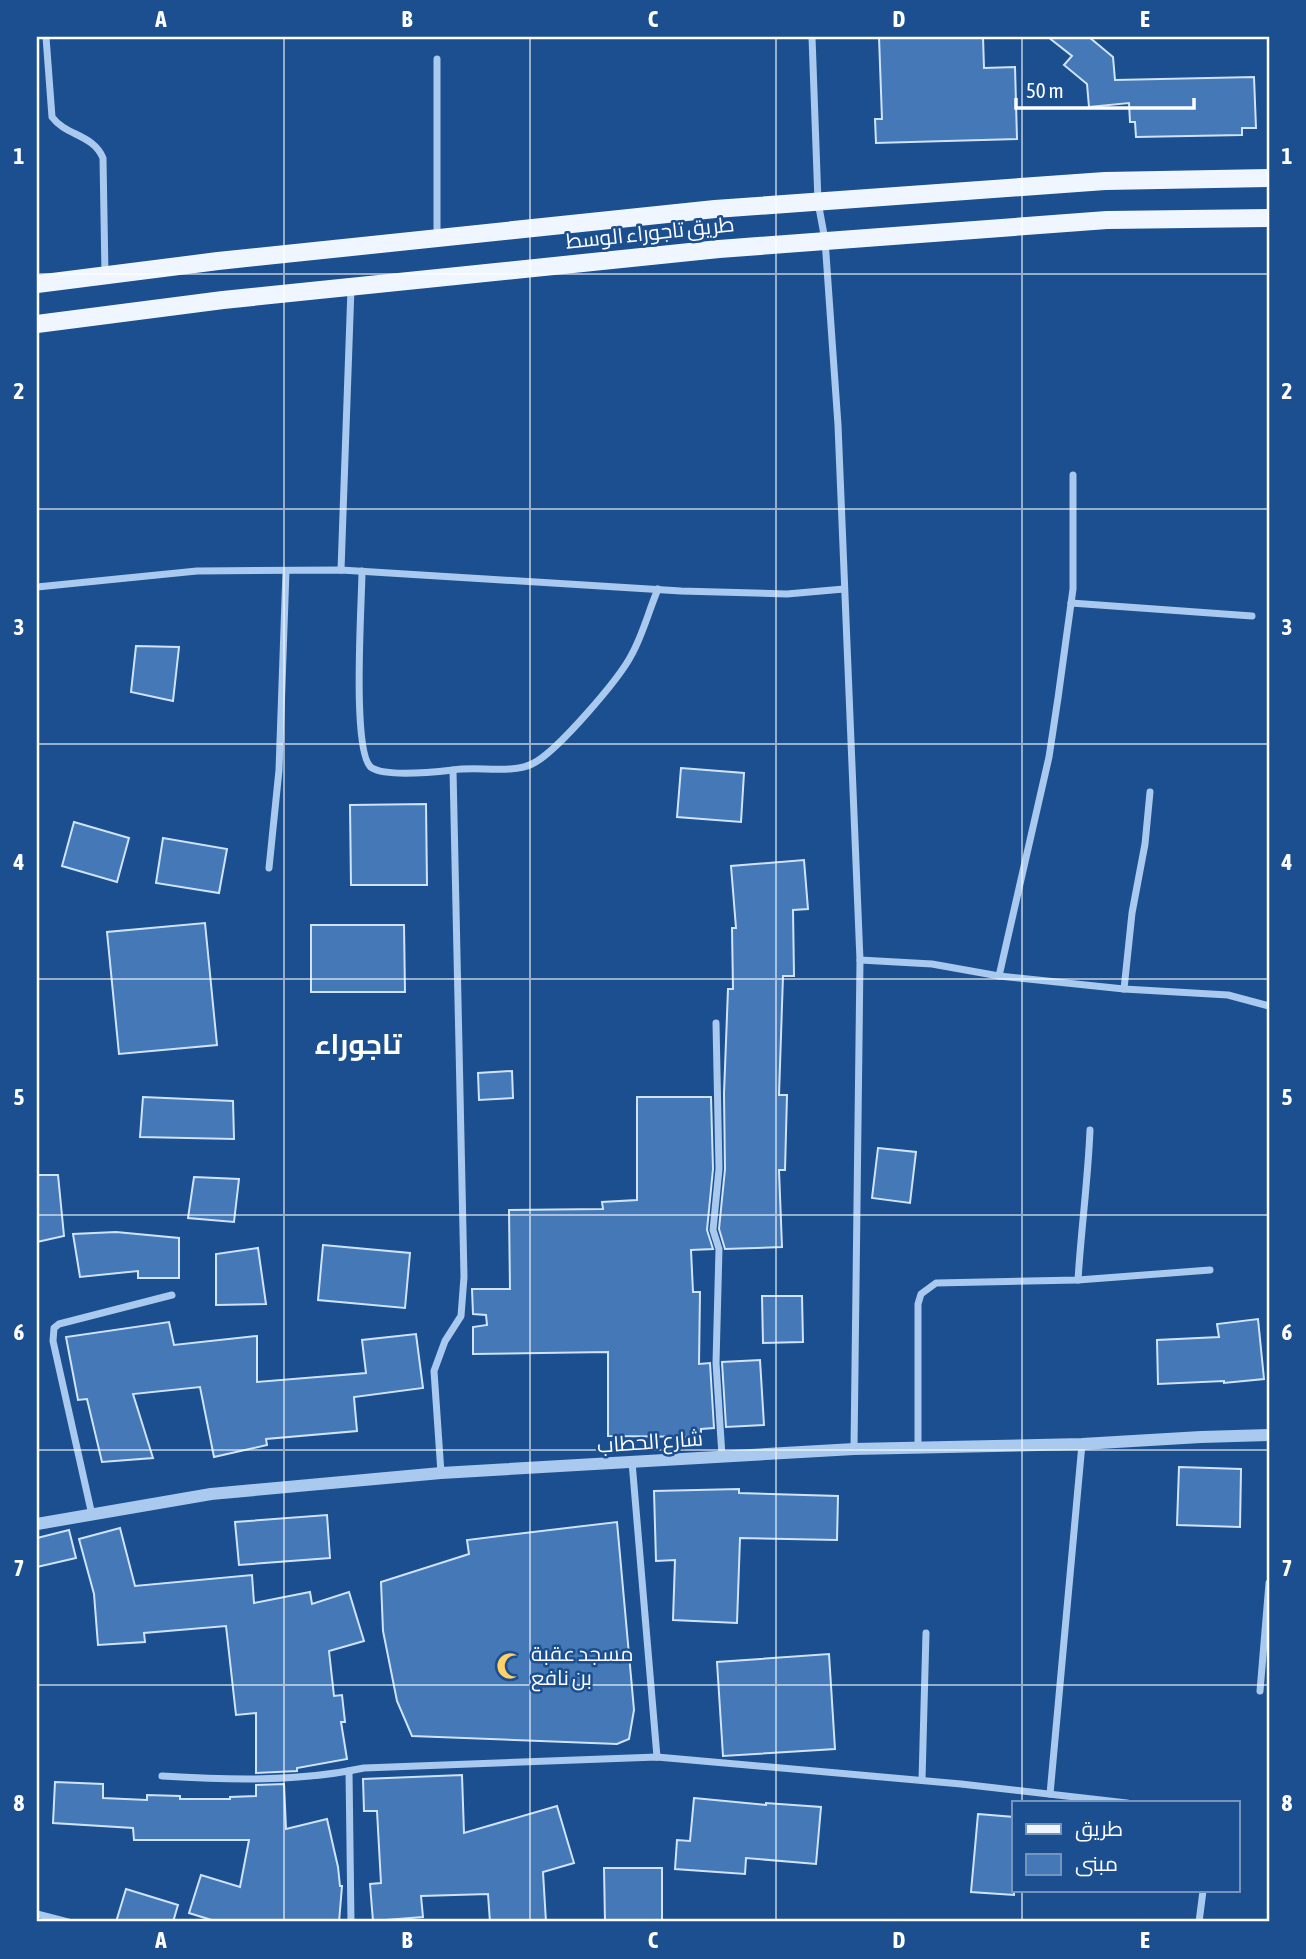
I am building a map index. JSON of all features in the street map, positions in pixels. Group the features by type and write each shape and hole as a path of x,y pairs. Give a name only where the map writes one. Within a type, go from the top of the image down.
{"main road":[{"path":"37,284 218,261 715,209 1105,181 1269,178"},
{"name":"طريق تاجوراء الوسط","path":"37,324 223,300 825,240 1107,220 1269,218"}],"street":[{"path":"46,37 52,117 57,124 93,143 103,158 105,276"},
{"path":"812,37 818,202 825,240 838,425 860,960 854,1448"},
{"path":"437,59 438,238"},
{"path":"341,570 351,287"},
{"path":"999,976 1049,757 1071,603 1073,474"},
{"path":"37,587 197,571 341,570 787,594 844,589"},
{"path":"270,868 279,770 286,571"},
{"path":"362,571 359,704 364,758 370,768 379,771 420,773 467,767 520,768 532,765 545,756 604,693 632,655 657,589"},
{"path":"1071,603 1252,616"},
{"path":"441,1474 435,1371 445,1341 463,1309 464,1277 453,770"},
{"path":"1124,989 1150,792"},
{"path":"860,960 932,964 999,976 1124,989 1228,995 1269,1006"},
{"path":"716,1023 719,1169 713,1230 719,1249 716,1363 722,1456"},
{"path":"1078,1280 1090,1130"},
{"path":"918,1447 918,1304 921,1294 936,1283 1078,1280 1210,1270"},
{"path":"92,1514 53,1341 54,1328 59,1324 172,1295"},
{"name":"شارع الحطاب","path":"37,1524 211,1494 441,1474 854,1448 1082,1444 1269,1435"},
{"path":"1050,1794 1082,1444"},
{"path":"632,1462 657,1757"},
{"path":"1260,1691 1269,1583"},
{"path":"922,1780 926,1633"},
{"path":"162,1776 231,1780 321,1776 365,1768 657,1757 922,1780 1110,1801"},
{"path":"349,1771 351,1922"},
{"path":"1199,1922 1203,1892"},
{"path":"37,1914 68,1922"}],"building":[{"path":"879,37 983,37 984,68 1015,67 1017,139 876,143 875,119 882,119"},
{"path":"1048,37 1089,37 1113,57 1115,80 1254,77 1256,128 1242,128 1242,135 1136,137 1135,122 1130,122 1129,103 1089,107 1087,84 1064,65 1072,56"},
{"path":"136,646 179,647 173,701 131,692"},
{"path":"681,768 744,773 741,822 677,817"},
{"path":"426,804 427,885 351,885 350,805"},
{"path":"74,822 129,838 117,882 62,866"},
{"path":"163,838 227,849 219,893 156,883"},
{"path":"804,860 808,909 793,910 794,976 783,976 779,1095 787,1095 785,1170 779,1170 782,1247 725,1249 719,1229 725,1169 724,1094 728,989 733,989 732,928 736,928 731,866"},
{"path":"205,923 217,1045 119,1054 107,932"},
{"path":"311,925 404,925 405,992 311,992"},
{"path":"512,1071 513,1098 479,1100 478,1073"},
{"path":"143,1097 233,1101 234,1139 140,1137"},
{"path":"637,1097 711,1097 713,1169 707,1230 713,1249 691,1250 693,1292 700,1292 699,1364 710,1363 714,1428 701,1429 701,1437 608,1436 608,1352 473,1354 473,1327 487,1325 486,1315 473,1314 472,1289 510,1289 509,1210 603,1209 602,1202 637,1200"},
{"path":"878,1148 916,1152 910,1203 872,1198"},
{"path":"37,1175 58,1175 64,1236 37,1242"},
{"path":"194,1177 239,1179 234,1222 188,1218"},
{"path":"116,1232 179,1238 179,1278 138,1278 138,1271 80,1277 73,1234"},
{"path":"323,1245 410,1253 405,1308 318,1300"},
{"path":"258,1248 266,1304 216,1305 216,1254"},
{"path":"762,1296 802,1296 803,1342 763,1343"},
{"path":"1258,1319 1264,1379 1224,1383 1158,1384 1157,1340 1219,1337 1217,1324"},
{"path":"169,1322 174,1345 257,1336 257,1382 366,1373 362,1340 416,1334 423,1388 354,1397 357,1431 266,1439 267,1445 214,1457 200,1387 133,1394 153,1458 102,1462 87,1399 78,1400 66,1337"},
{"path":"760,1360 764,1425 726,1427 722,1362"},
{"path":"1179,1467 1241,1469 1240,1527 1177,1525"},
{"path":"739,1489 739,1493 838,1496 837,1540 740,1538 737,1623 673,1620 675,1560 656,1561 654,1491"},
{"path":"327,1515 330,1558 239,1565 235,1522"},
{"name":"مسجد عقبة بن نافع","path":"617,1522 634,1710 629,1739 617,1744 412,1736 397,1701 383,1631 381,1582 469,1554 467,1540"},
{"path":"120,1528 135,1586 252,1575 254,1603 310,1592 312,1604 349,1592 364,1641 329,1651 334,1696 342,1695 345,1722 341,1722 347,1759 297,1768 297,1771 256,1773 256,1713 236,1715 226,1626 144,1633 145,1642 98,1645 94,1594 79,1539"},
{"path":"69,1530 76,1558 37,1567 37,1538"},
{"path":"829,1654 835,1749 723,1756 717,1662"},
{"path":"462,1775 464,1833 557,1806 574,1863 543,1872 546,1922 490,1922 488,1894 421,1896 423,1917 373,1921 370,1884 381,1883 377,1811 364,1811 363,1779"},
{"path":"55,1782 103,1784 103,1798 147,1800 147,1795 180,1796 180,1799 256,1796 256,1785 284,1784 286,1829 327,1819 342,1886 339,1922 218,1922 189,1913 201,1875 240,1887 249,1840 134,1840 133,1828 53,1823"},
{"path":"694,1798 821,1807 816,1864 746,1858 745,1874 675,1869 677,1840 690,1841"},
{"path":"978,1814 1012,1817 1014,1895 971,1892"},
{"path":"604,1868 662,1868 662,1922 605,1922"},
{"path":"126,1889 178,1905 173,1922 116,1922"}],"place":[{"name":"مسجد عقبة بن نافع","path":"510,1666"}],"district":[{"name":"تاجوراء","path":"358,1044"}]}
